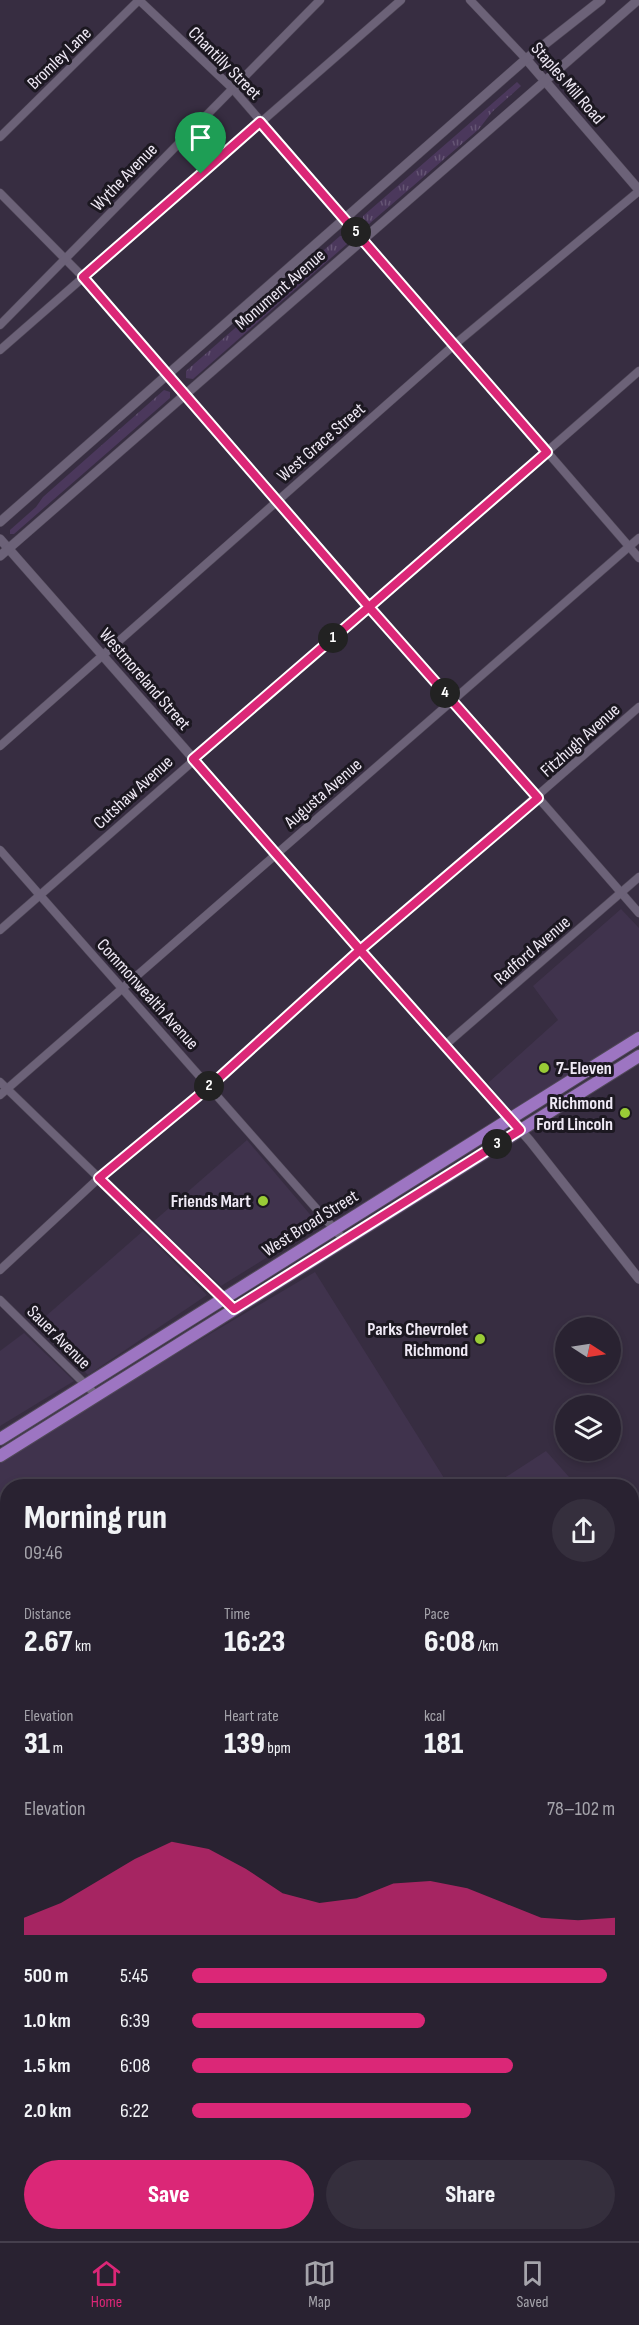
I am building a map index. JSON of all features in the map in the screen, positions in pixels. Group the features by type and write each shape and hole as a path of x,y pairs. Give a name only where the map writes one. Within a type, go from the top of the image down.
{"main road":[{"name":"West Broad Street","path":"0,1439 639,1038"},
{"name":"West Broad Street","path":"0,1456 639,1056"}],"street":[{"name":"Chantilly Street","path":"139,0 232,88 639,558"},
{"name":"Bromley Lane","path":"0,137 139,0"},
{"name":"Wythe Avenue","path":"0,325 320,0"},
{"path":"0,350 401,0"},
{"name":"Staples Mill Road","path":"470,0 545,80 639,190"},
{"name":"Monument Avenue","path":"0,522 526,59 601,0"},
{"name":"Monument Avenue","path":"0,556 638,0"},
{"name":"West Grace Street","path":"0,746 454,345 639,190"},
{"path":"0,193 83,277 639,914"},
{"name":"Cutshaw Avenue","path":"0,930 639,371"},
{"name":"Westmoreland Street","path":"0,538 275,854 520,1130 639,1279"},
{"name":"Augusta Avenue","path":"0,1095 639,538"},
{"name":"Fitzhugh Avenue","path":"0,1270 99,1178 209,1087 360,950 538,798 639,707"},
{"name":"Commonwealth Avenue","path":"0,850 344,1240"},
{"name":"Radford Avenue","path":"444,1046 639,877"},
{"path":"0,1082 234,1309"},
{"name":"Sauer Avenue","path":"0,1300 96,1395"}],"shaded area":[{"path":"621,909 639,928 639,1030 510,1112 488,1083 558,1020 533,986"},
{"path":"247,1140 319,1225 221,1286 153,1222"},
{"path":"143,1231 207,1295 88,1375 38,1323"},
{"path":"315,1272 445,1479 0,1479 0,1458"},
{"path":"24,1333 74,1381 0,1426 0,1351"},
{"path":"546,1451 571,1479 503,1479"}],"green space":[{"path":"517,82 521,86 492,112 479,129 369,224 363,224 363,216"},
{"path":"340,236 347,236 347,244 193,379 186,378 186,371"},
{"path":"164,390 170,392 170,398 14,534 10,534 10,530 36,507 43,497"}],"place":[{"name":"7-Eleven","path":"544,1068"},
{"name":"Richmond Ford Lincoln","path":"625,1113"},
{"name":"Friends Mart","path":"263,1201"},
{"name":"Parks Chevrolet Richmond","path":"480,1339"}],"route":[{"path":"201,174 83,277 369,607 193,759 360,950 209,1087 99,1178 234,1309 520,1130 480,1088 360,950 538,798 369,607 547,452 260,122 201,174"}]}
